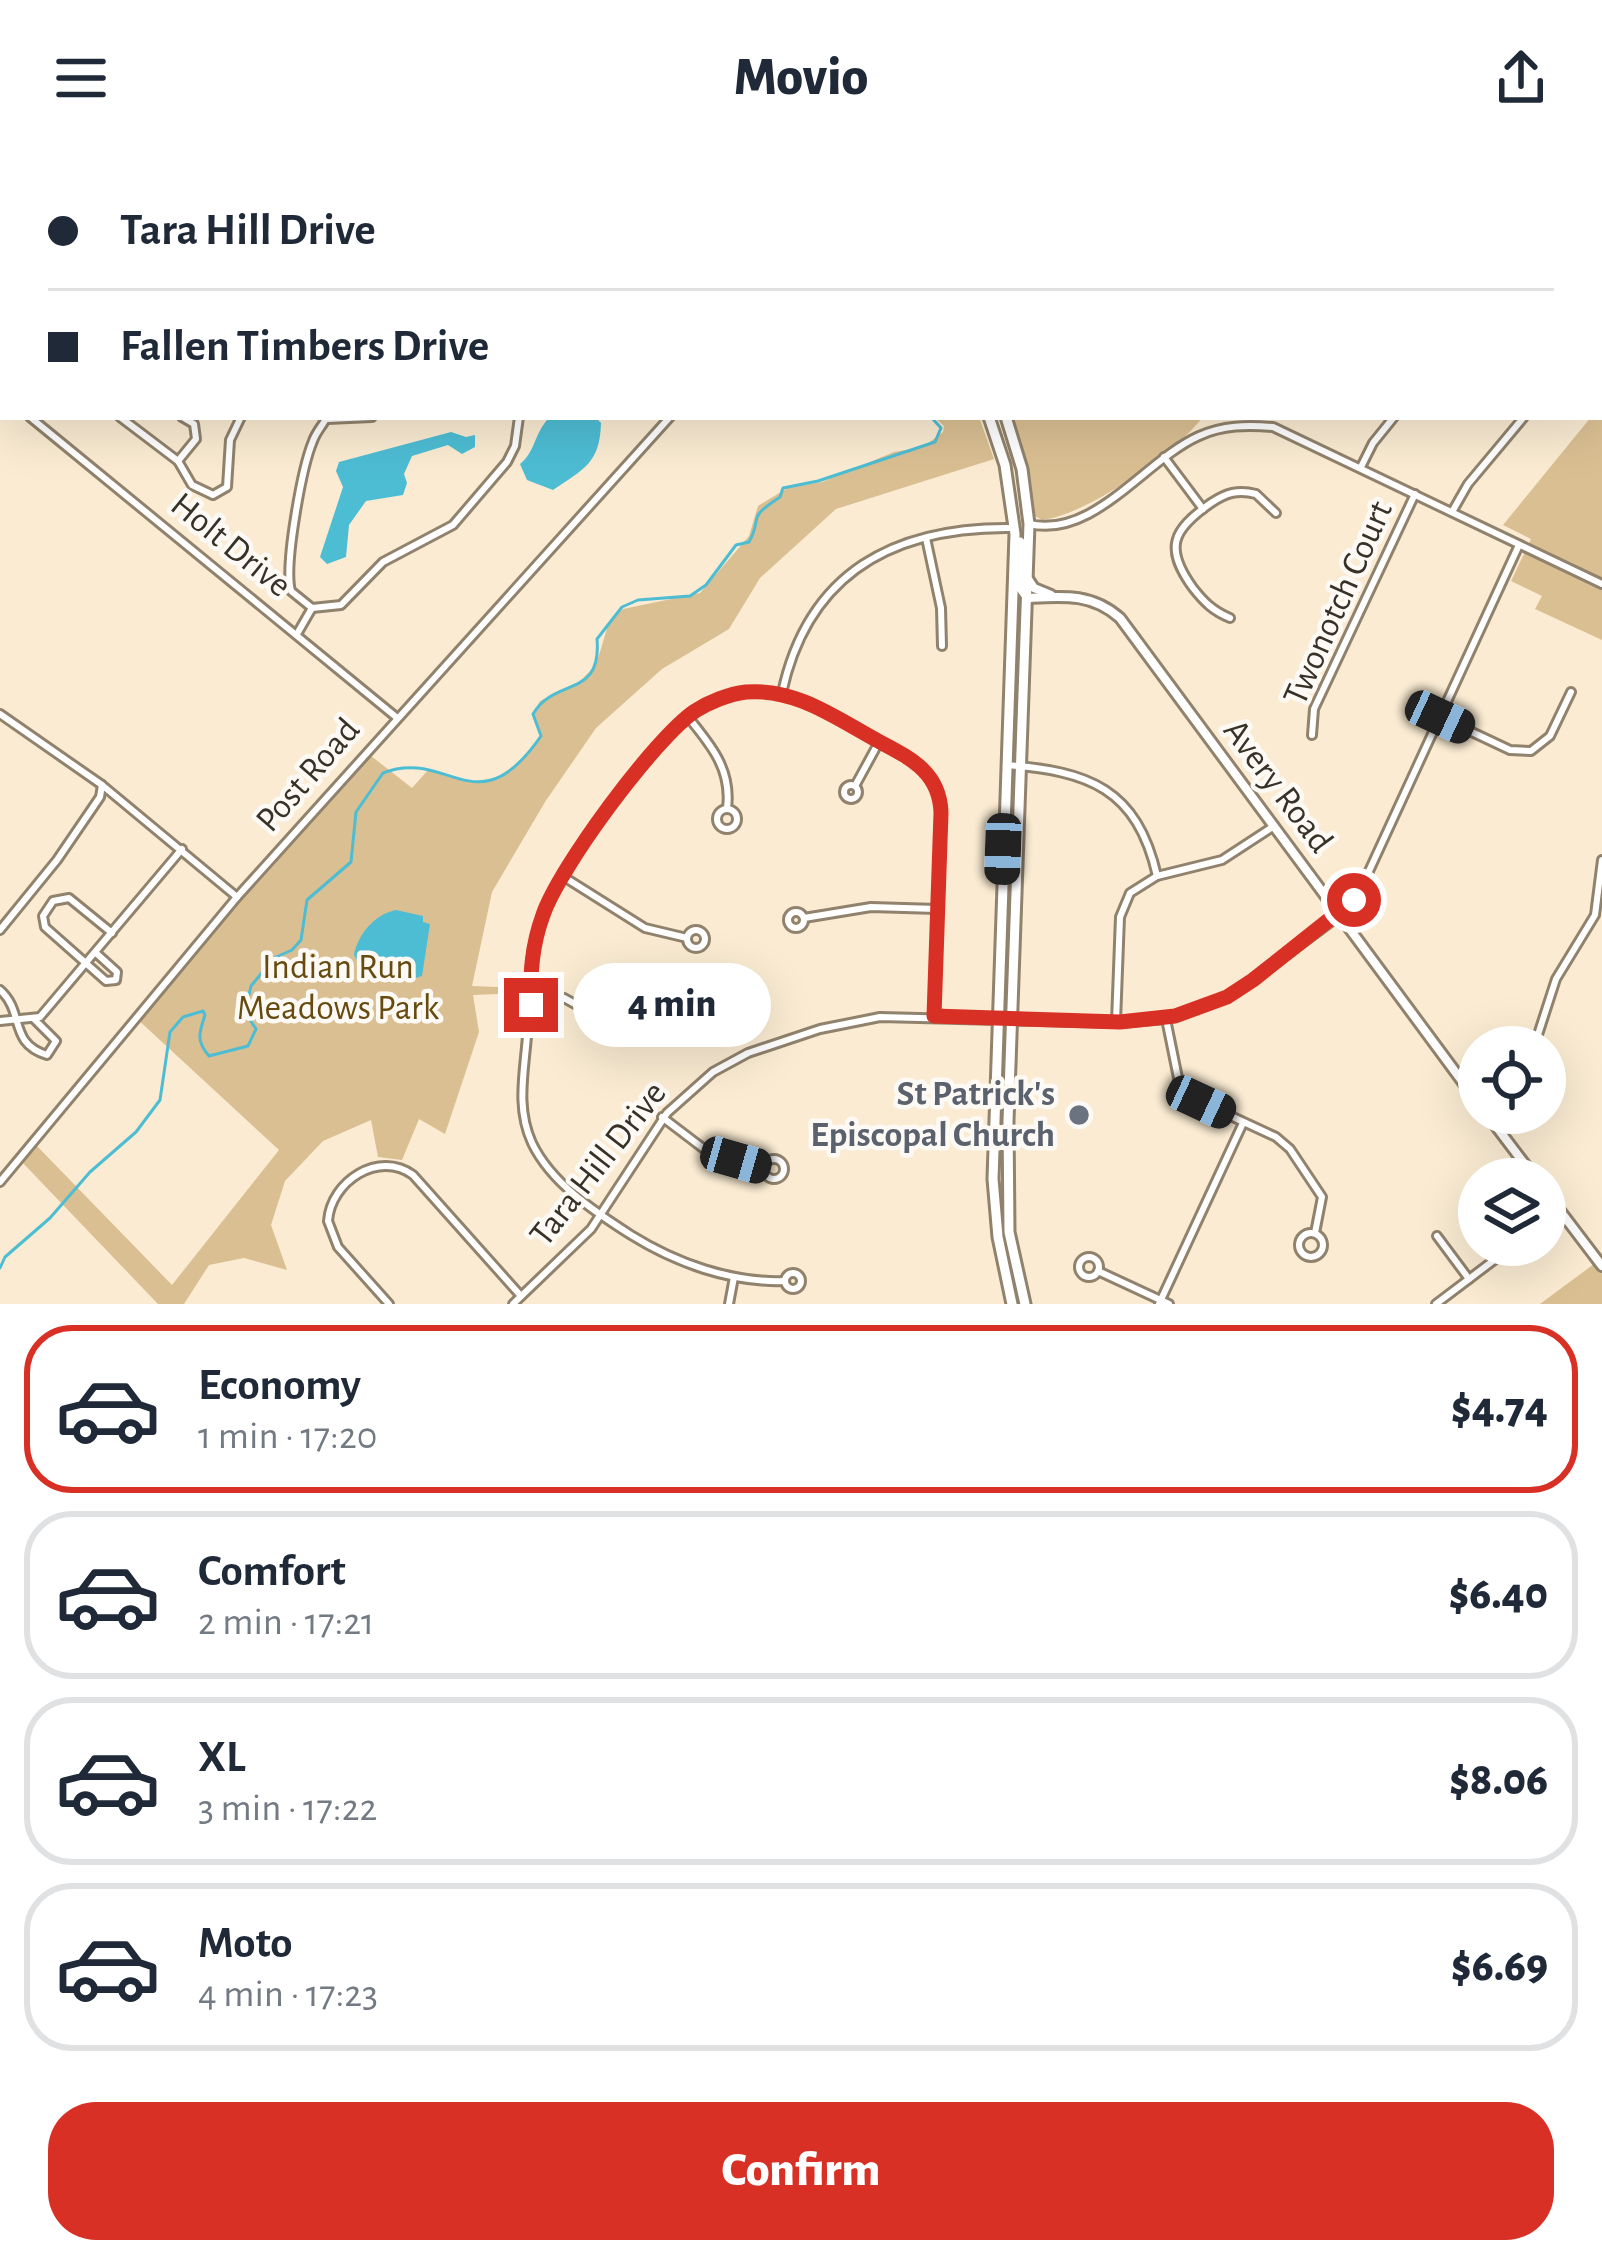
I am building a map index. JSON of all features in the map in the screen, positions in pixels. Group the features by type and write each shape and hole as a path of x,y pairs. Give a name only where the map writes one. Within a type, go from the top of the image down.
{"main road":[{"path":"993,420 1017,476 1023,518 1029,524"},
{"path":"993,420 1014,528 993,1179 998,1237 1012,1304"},
{"path":"1007,420 1022,469 1029,524 1009,1232 1025,1304"},
{"path":"1004,442 1016,494 1020,590 1028,598"},
{"name":"Avery Road","path":"1028,582 1052,596"},
{"name":"Avery Road","path":"1028,598 1088,599 1120,618 1458,1075"},
{"path":"1502,1134 1520,1158"},
{"path":"1566,1218 1602,1266"}],"street":[{"name":"Holt Drive","path":"34,420 396,717"},
{"path":"124,420 178,461 192,485 202,492 222,493 229,479 230,440 240,420"},
{"path":"138,430 146,420"},
{"path":"178,461 196,439 194,424 187,420"},
{"path":"326,420 307,459 288,563 291,591 312,608 341,605 383,562 453,525 507,462 519,420"},
{"name":"Post Road","path":"0,1182 237,897 667,420"},
{"path":"1273,427 1274,420"},
{"path":"1360,467 1391,420"},
{"path":"1452,512 1468,484 1521,420"},
{"path":"1029,524 1051,526 1087,514 1184,443 1221,428 1273,427 1602,584"},
{"path":"1165,458 1203,509"},
{"path":"1230,618 1204,603 1177,562 1174,551 1180,530 1220,497 1240,491 1256,494 1276,513"},
{"name":"Twonotch Court","path":"1312,734 1314,709 1415,494"},
{"path":"782,693 798,638 826,594 877,555 926,538 1014,528"},
{"path":"926,538 941,608 942,646"},
{"path":"1340,915 1358,895 1519,544"},
{"path":"297,634 312,608"},
{"path":"1440,717 1510,750 1531,751 1550,736 1571,692"},
{"path":"785,1282 734,1277 694,1266 648,1245 573,1192 534,1148 520,1096 532,952 544,912 620,792 688,717 737,694 782,693 916,762 938,790 934,1016"},
{"path":"0,714 103,785 237,897"},
{"path":"688,717 724,768 728,808"},
{"path":"855,786 879,742"},
{"path":"1006,765 1077,774 1114,795 1145,837 1157,876"},
{"path":"0,929 57,860 100,797 103,785"},
{"path":"1116,1022 1121,908 1136,886 1222,860 1274,826"},
{"path":"0,1021 40,1017 182,849"},
{"path":"1541,1026 1556,979 1595,916 1602,860"},
{"path":"564,877 645,928 687,938"},
{"path":"95,953 117,972 116,980 106,981 45,927 43,916 53,901 69,898 112,933"},
{"path":"804,918 872,907 938,909"},
{"name":"Tara Hill Drive","path":"513,1304 575,1248 662,1117 712,1072 776,1042 865,1018 1166,1019 1227,997 1340,915"},
{"path":"530,988 564,998 595,1016"},
{"path":"0,990 12,1001 19,1035 39,1053 52,1053 56,1041 34,1019"},
{"path":"1166,1019 1183,1089 1192,1098 1276,1137 1318,1188 1323,1206 1315,1233"},
{"path":"662,1117 708,1152 765,1168"},
{"path":"1098,1271 1163,1303 1243,1123"},
{"path":"389,1304 338,1247 328,1221 332,1202 361,1172 375,1165 393,1165 412,1175 521,1296"},
{"path":"1315,1233 1321,1238 1322,1250 1317,1256 1305,1256 1299,1242 1303,1235 1315,1233"},
{"path":"1437,1236 1469,1279"},
{"path":"1436,1304 1486,1266"},
{"path":"729,1304 734,1277"}],"green space":[{"name":"Indian Run Meadows Park","path":"937,420 980,420 994,459 836,509 760,578 729,629 662,669 596,728 492,892 472,986 523,988 524,993 473,995 479,1032 445,1134 419,1119 402,1160 378,1157 371,1120 323,1141 285,1181 271,1225 287,1270 244,1258 209,1265 184,1304 158,1304 21,1161 35,1144 172,1285 279,1150 135,1017 366,752 412,788 429,769 478,781 505,773 541,737 533,714 540,701 577,684 596,665 609,622 623,609 700,593 749,536 758,506 789,487 822,482 894,452 923,447 944,426"},
{"path":"1011,420 1200,420 1129,480 1061,516 1042,520 1033,515 1026,468"},
{"path":"1589,420 1602,420 1602,640 1535,609 1542,596 1511,581 1531,539 1503,525"},
{"path":"1598,1261 1602,1304 1540,1304"}],"water":[{"path":"548,420 601,423 594,456 553,490 527,480 520,464"},
{"path":"451,432 475,435 475,447 462,454 448,445 412,456 404,474 403,495 366,501 349,525 346,557 327,564 320,557 343,487 336,471 339,462"},
{"path":"396,910 423,916 423,922 430,924 422,976 384,977 366,969 354,955 369,926"}],"waterway":[{"path":"0,1268 5,1257 136,1132 160,1100 170,1032 183,1017 203,1011 200,1041 209,1056 248,1046 256,1029 245,1012 251,986 274,958 301,940 307,900 351,862 356,812 383,773 406,768 480,782 498,777 519,763 541,736 533,714 543,702 592,671 597,639 622,607 638,600 690,596 706,585 736,545 749,542 758,515 780,497 783,488 935,442 941,428 934,420"}],"place":[{"name":"St Patrick's Episcopal Church","path":"1079,1115"}],"route":[{"path":"531,1005 532,952 544,912 620,792 697,710 746,692 782,693 807,702 916,762 933,781 941,813 934,1016 1120,1022 1175,1016 1227,997 1347,910 1354,900"}]}
